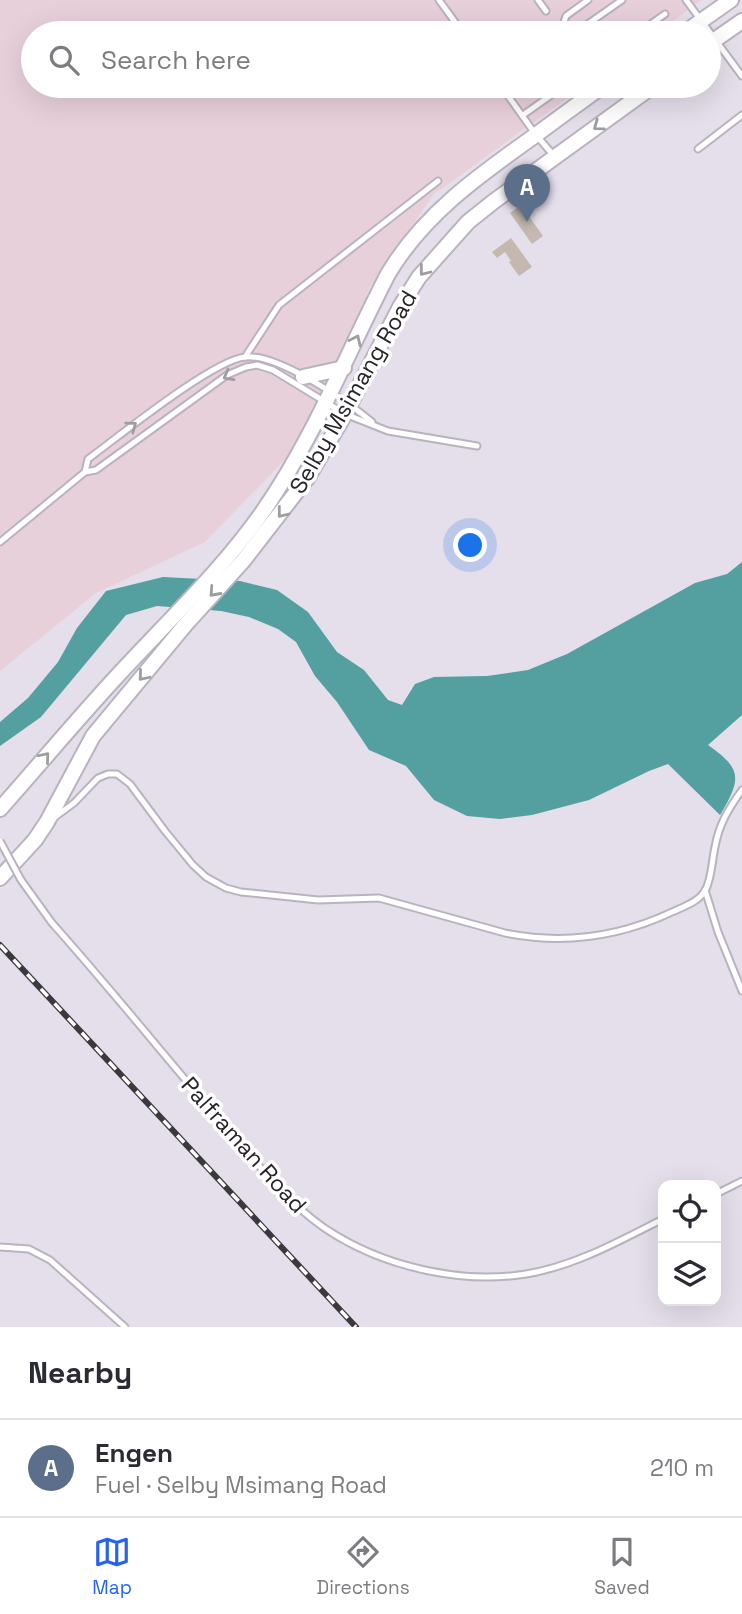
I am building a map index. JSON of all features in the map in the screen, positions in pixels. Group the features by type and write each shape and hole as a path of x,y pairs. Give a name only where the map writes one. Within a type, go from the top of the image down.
{"main road":[{"path":"703,21 732,0"},
{"path":"721,35 742,20"},
{"name":"Selby Msimang Road","path":"0,809 76,721 243,561 308,477 338,404 344,368 388,274 419,231 449,201 587,98"},
{"name":"Selby Msimang Road","path":"0,878 35,840 93,736 263,510 302,446 338,404 419,276 468,222 636,98"},
{"path":"303,377 344,368"}],"lane":[{"path":"439,0 454,21"},
{"path":"538,0 546,11"},
{"path":"564,21 566,16 588,0"},
{"path":"592,21 622,0"},
{"path":"686,0 701,21"},
{"path":"655,21 665,14"},
{"path":"721,52 742,76"},
{"path":"510,98 555,157"},
{"path":"523,115 547,98"},
{"path":"698,149 742,115"},
{"path":"245,356 279,305 438,181"},
{"path":"85,472 88,459 186,387 226,363 245,356 268,360 303,377 338,404 377,425"},
{"path":"0,542 85,472 96,470 211,386 246,367 257,365 273,370 395,433 477,446"},
{"path":"47,822 74,803 99,778 117,774 131,784 193,865 206,877 226,888 318,900 379,898 522,936 573,939 642,926 694,902 705,890 724,815 742,790"},
{"name":"Palframan Road","path":"0,841 21,880 52,923 263,1170 304,1211 337,1237 399,1263 427,1271 466,1276 500,1276 524,1274 579,1259 658,1221"},
{"path":"705,890 718,932 742,991"},
{"path":"721,1192 742,1181"},
{"path":"0,1247 29,1249 50,1260 125,1327"}],"shaded area":[{"path":"0,0 702,0 673,21 21,21 21,98 567,98 433,195 370,287 307,437 205,542 96,593 0,671"},
{"path":"742,562 742,715 708,745 727,761 735,775 732,792 720,815 668,764 589,800 532,815 500,819 467,816 434,800 406,766 369,750 337,702 315,676 296,642 278,629 249,617 221,611 157,606 126,615 41,717 0,746 0,722 28,698 58,662 77,628 106,591 163,577 240,581 277,590 308,612 337,652 364,670 388,700 402,705 415,684 434,677 487,676 528,670 567,654 695,583 727,574"}],"building":[{"path":"521,205 543,236 532,244 510,213"},
{"path":"511,238 532,267 519,276 505,252 497,258 492,252"}],"railway":[{"path":"0,945 356,1327"}],"place":[{"name":"Engen","path":"527,222"}]}
